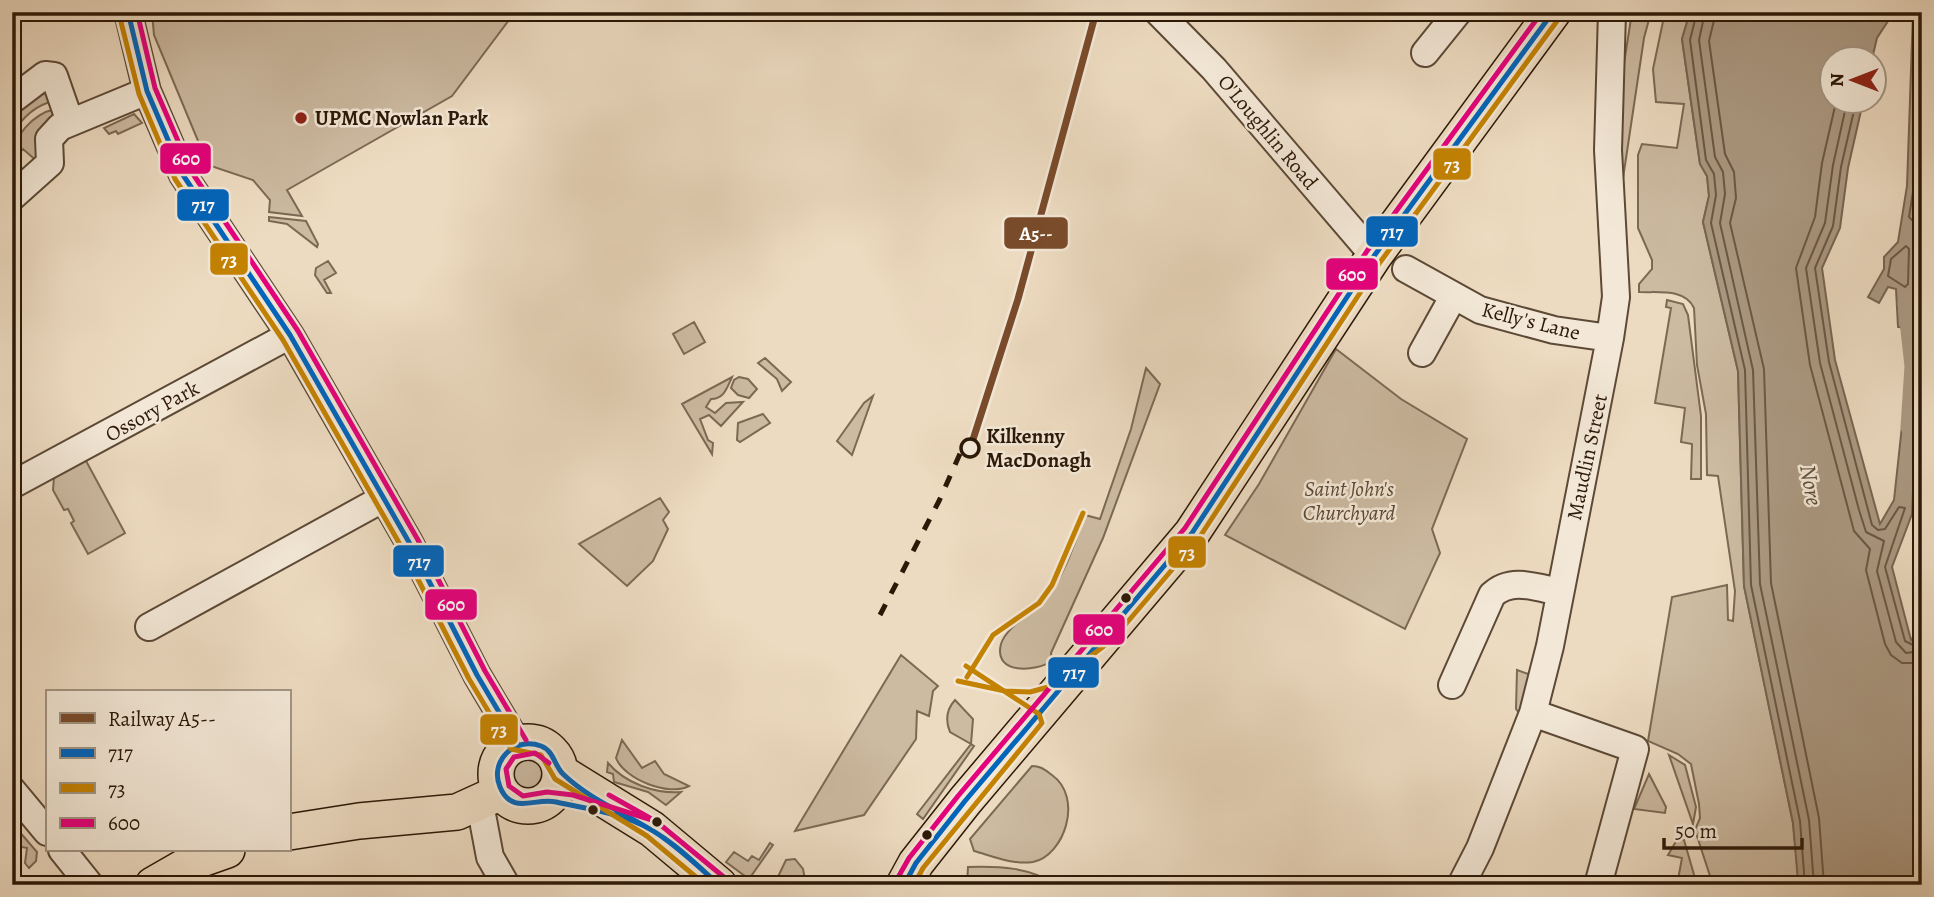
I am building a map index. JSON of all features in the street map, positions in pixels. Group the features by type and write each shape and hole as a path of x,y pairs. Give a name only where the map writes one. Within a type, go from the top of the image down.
{"main road":[{"path":"904,878 1192,533 1374,256 1553,12"},
{"path":"290,832 359,821 457,813 491,798 529,806 552,787 553,754 537,743 518,744 502,755 491,798"},
{"path":"552,787 652,830 710,877 733,885"},
{"path":"153,885 193,862 221,852"}],"street":[{"path":"128,12 147,92 189,185 290,335 384,498 477,675 518,744"},
{"name":"O'Loughlin Road","path":"1158,12 1214,69 1374,256"},
{"path":"1425,53 1458,12"},
{"name":"Maudlin Street","path":"1461,885 1480,848 1533,713 1550,646 1610,338 1616,297 1608,150 1612,12"},
{"path":"12,100 45,75 54,76 70,122"},
{"path":"12,197 50,163 49,139 60,127 147,92"},
{"name":"Kelly's Lane","path":"1406,270 1480,310 1554,330 1610,338"},
{"name":"Kelly's Lane","path":"1421,352 1453,297"},
{"name":"Ossory Park","path":"12,485 290,335"},
{"path":"149,627 181,623 384,498"},
{"path":"1452,685 1492,595 1501,586 1514,583 1559,592"},
{"path":"1533,713 1635,749 1598,885"},
{"path":"12,790 46,831"},
{"path":"491,798 490,857 506,885"},
{"path":"64,852 90,885"}],"green space":[{"name":"UPMC Nowlan Park","path":"152,12 515,12 452,96 287,190 302,216 269,212 270,200 253,180 208,165 154,35"},
{"path":"1632,12 1651,12 1644,38 1622,185 1616,115"},
{"path":"1665,12 1690,12 1682,39 1700,164 1707,176 1709,196 1703,222 1738,371 1744,586 1793,823 1799,885 1713,885 1695,830 1700,818 1691,764 1678,754 1648,741 1672,597 1727,585 1728,620 1733,621 1735,591 1718,476 1707,475 1706,414 1697,365 1694,308 1678,294 1639,292 1639,284 1652,269 1652,260 1638,228 1638,155 1642,144 1677,148 1684,104 1656,102 1653,69"},
{"path":"39,89 47,90 54,101 41,105 30,113 12,133 12,113"},
{"path":"55,109 54,120 39,163 23,149 12,159 16,143 25,128 39,116"},
{"path":"134,114 142,123 118,134 116,131 109,134 104,128"},
{"path":"269,217 306,221 317,247 287,224 269,221"},
{"path":"328,261 336,273 324,280 331,293 327,293 315,275 316,268"},
{"path":"1667,300 1683,304 1688,315 1701,416 1701,479 1691,479 1692,444 1681,442 1685,408 1655,403 1671,308 1666,307"},
{"path":"694,322 705,342 684,354 673,334"},
{"name":"Saint John's Churchyard","path":"1336,349 1401,399 1467,439 1432,529 1440,553 1405,629 1225,535 1259,484"},
{"path":"765,358 791,382 782,391 777,379 758,363"},
{"path":"1146,368 1160,384 1103,538 1051,653 1052,661 1027,669 1009,666 1000,654 1004,637 1041,604 1053,589 1069,558 1085,515 1100,519 1131,429"},
{"path":"732,377 724,392 711,399 706,407 715,413 726,403 743,402 721,426 709,415 700,419 708,440 713,443 712,454 682,404"},
{"path":"739,377 748,379 757,389 749,398 738,395 731,388 734,380"},
{"path":"873,396 852,455 837,441 864,403"},
{"path":"763,414 770,423 740,442 737,440 738,423"},
{"path":"85,459 125,533 88,554 71,523 74,521 68,509 64,510 53,490 54,477"},
{"path":"660,498 669,512 663,520 668,529 653,561 627,586 579,544"},
{"path":"901,655 938,686 933,691 929,716 917,711 916,739 864,815 795,831"},
{"path":"1517,670 1531,675 1520,714 1516,709"},
{"path":"955,700 973,719 971,744 950,732 947,715"},
{"path":"622,740 642,768 655,761 664,774 689,786 680,789 659,788 628,773 616,758"},
{"path":"971,744 974,746 923,819 917,814"},
{"path":"523,753 536,759 542,772 536,785 523,791 510,785 504,772 510,759"},
{"path":"1669,755 1685,765 1696,807 1693,824"},
{"path":"608,763 641,786 681,792 666,805 648,792 614,782 613,774 607,772"},
{"path":"1032,766 1052,775 1062,785 1067,797 1066,825 1054,849 1044,857 1025,863 1003,860 974,851 970,839"},
{"path":"1649,774 1666,807 1665,813 1634,809"},
{"path":"12,823 37,852 36,861 29,868 25,863 27,848 12,845"},
{"path":"1678,838 1684,840 1697,885 1677,885 1682,858 1668,855"},
{"path":"770,843 773,845 749,879 726,862 734,852 748,861 752,856 759,860"},
{"path":"795,859 803,869 806,885 774,885 786,860"},
{"path":"968,867 1025,871 1057,885 967,885"}],"water":[{"name":"Nore","path":"1690,12 1894,12 1877,38 1875,46 1818,46 1818,116 1860,116 1848,168 1840,228 1822,268 1835,360 1880,524 1894,500 1905,398 1917,401 1912,514 1892,567 1911,640 1922,627 1922,885 1799,885 1793,823 1744,586 1738,371 1703,222 1709,196 1707,176 1700,164 1682,39"},
{"path":"1913,12 1922,12 1922,193 1915,255 1919,324 1910,329 1898,327 1896,289 1888,287 1879,303 1868,297 1884,269 1884,257 1898,242 1907,186"}],"waterway":[{"path":"1907,303 1914,366 1910,427"}],"railway":[{"path":"880,615 939,501 963,447"}],"rail line":[{"name":"A5--","path":"969,452 1018,299 1096,12"}],"transit line":[{"name":"717","path":"128,12 147,91 183,175 290,335 410,544 477,675 518,744"},
{"name":"600","path":"137,12 155,88 191,171 298,331 418,540 485,671 526,740"},
{"name":"600","path":"896,881 909,858 958,796 1185,528 1367,251 1542,12"},
{"name":"717","path":"904,885 916,863 965,801 1192,533 1374,256 1553,12"},
{"name":"73","path":"119,14 139,94 175,179 283,340 402,548 469,679 511,749 541,755 555,779 647,836 696,877 712,885"},
{"name":"73","path":"958,681 1005,691 1030,692 1052,686 1113,639 1199,538 1381,261 1560,17"},
{"name":"73","path":"967,677 993,635 1039,603 1052,585 1083,513"},
{"name":"73","path":"914,885 923,868 1042,723 1039,714 966,666"},
{"name":"717","path":"719,885 658,834 646,827 597,799 574,783 563,774 545,748 531,744 522,745 507,753 501,760 498,768 500,787 511,801 525,804 556,802 633,821 645,826 657,833 668,841 689,858 719,885"},
{"name":"600","path":"549,763 535,753 514,757 506,769 509,786 523,796 547,792 573,795 655,821"},
{"name":"600","path":"609,795 657,822 725,878"}],"place":[{"name":"UPMC Nowlan Park","path":"301,118"},
{"name":"Kilkenny MacDonagh","path":"970,448"}]}
